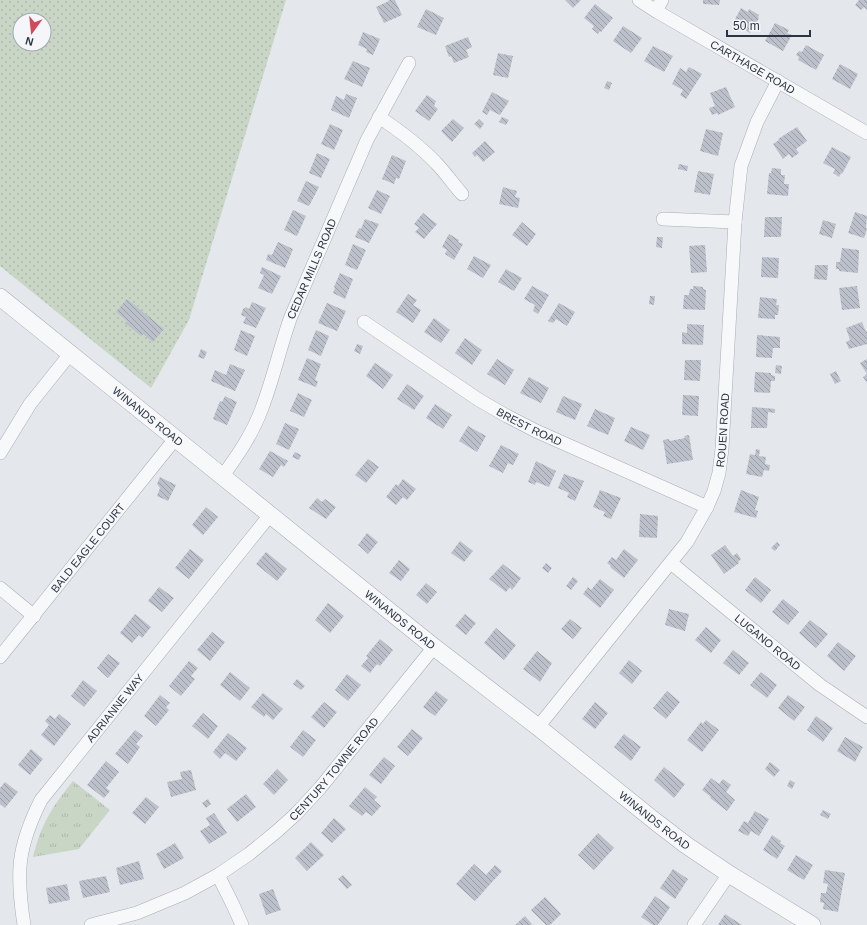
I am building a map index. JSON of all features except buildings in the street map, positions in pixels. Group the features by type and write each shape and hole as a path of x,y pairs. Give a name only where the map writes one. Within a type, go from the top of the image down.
{"street":[{"name":"CARTHAGE ROAD","path":"639,0 659,6 778,81 867,133"},
{"name":"CEDAR MILLS ROAD","path":"222,477 242,448 262,409 290,319 365,146 379,117 409,63"},
{"name":"ROUEN ROAD","path":"538,726 687,542 707,507 714,491 722,449 735,222 741,166 757,122 778,81"},
{"path":"379,117 418,146 462,194"},
{"path":"664,219 735,222"},
{"name":"WINANDS ROAD","path":"0,297 434,647 538,726 668,831 729,874 812,925"},
{"name":"BREST ROAD","path":"364,322 480,400 507,416 536,431 707,507"},
{"path":"0,454 30,404 70,354"},
{"name":"BALD EAGLE COURT","path":"0,657 176,439"},
{"name":"ADRIANNE WAY","path":"24,925 19,879 20,857 31,820 41,800 270,515"},
{"name":"LUGANO ROAD","path":"670,563 820,685 867,717"},
{"path":"0,588 34,616"},
{"name":"CENTURY TOWNE ROAD","path":"90,925 143,910 185,893 218,875 249,854 296,814 320,788 434,647"},
{"path":"694,925 729,874"},
{"path":"218,875 242,925"}],"green space":[{"path":"0,0 286,0 189,320 151,388 0,266"},
{"path":"73,781 110,810 79,849 33,857 36,845 48,816"}]}
